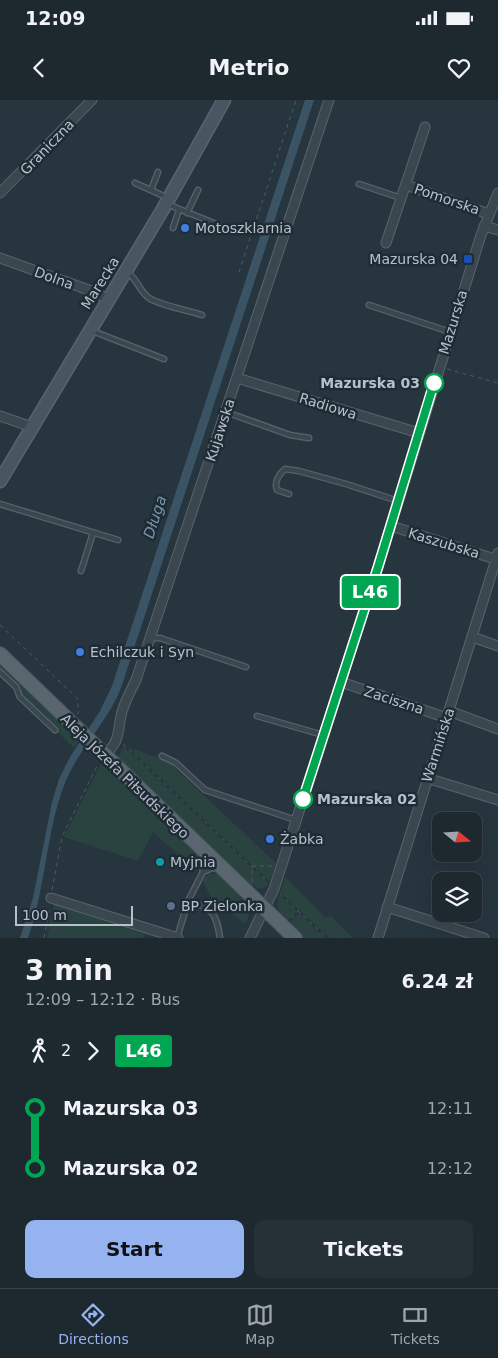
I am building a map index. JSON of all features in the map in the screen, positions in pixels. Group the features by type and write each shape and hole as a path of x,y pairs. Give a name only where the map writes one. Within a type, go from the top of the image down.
{"main road":[{"name":"Aleja Józefa Piłsudskiego","path":"0,654 77,721 101,750 198,847 295,938"}],"street":[{"name":"Graniczna","path":"0,193 92,100"},
{"name":"Marecka","path":"2,473 32,427 107,299 168,201 224,100"},
{"name":"Kujawska","path":"117,740 121,713 136,680 329,100"},
{"name":"Pomorska","path":"386,243 425,127"},
{"name":"Pomorska","path":"406,185 489,214"},
{"name":"Mazurska","path":"250,938 274,889 391,526 484,226 498,193"},
{"path":"484,226 498,230"},
{"name":"Dolna","path":"0,258 97,293 107,299"},
{"name":"Radiowa","path":"237,378 419,433"},
{"path":"0,416 32,427"},
{"name":"Kaszubska","path":"391,526 497,557"},
{"name":"Warmińska","path":"378,938 497,557"},
{"path":"472,637 498,646"},
{"name":"Zaciszna","path":"340,682 498,729"},
{"path":"101,750 113,748 117,740"},
{"path":"427,778 498,800"},
{"path":"51,898 178,938"},
{"path":"387,907 484,938"}],"lane":[{"path":"152,190 158,172"},
{"path":"134,183 152,190 179,210 221,226"},
{"path":"359,184 401,198"},
{"path":"187,213 198,190"},
{"path":"173,228 179,210"},
{"path":"125,271 136,279 141,290 150,298 202,315"},
{"path":"369,305 450,332"},
{"path":"89,330 164,359"},
{"path":"226,412 290,435 309,438"},
{"path":"289,494 278,490 276,486 280,473 285,469 346,484 398,501"},
{"path":"0,504 118,540"},
{"path":"81,571 93,532"},
{"path":"150,638 156,640 160,638 246,667"},
{"path":"0,672 16,687 20,697 55,730"},
{"path":"257,716 323,736"},
{"path":"162,756 176,763 205,790 296,820"},
{"path":"178,938 188,901 203,872 204,861 198,847"},
{"path":"203,872 212,868 222,870"},
{"path":"188,901 209,908 217,918 220,938"}],"path":[{"path":"239,272 296,100"},
{"path":"440,366 498,383"},
{"path":"0,625 78,699 77,721"},
{"path":"117,740 135,754 270,883"},
{"path":"44,938 62,837 101,750"},
{"path":"252,866 270,867 277,864"},
{"path":"252,866 254,874 252,885"},
{"path":"278,893 327,938"}],"green space":[{"path":"0,662 80,740 74,748 20,696 19,689 0,670"},
{"path":"124,747 269,884 262,889 251,885 250,887 119,762 118,756"},
{"path":"128,747 167,761 276,863 270,882"},
{"path":"101,764 197,854 198,870 195,870 153,832 138,861 64,837"},
{"path":"211,873 220,875 242,896 240,898 249,913 245,924 210,896 203,881"},
{"path":"285,877 325,917 331,916 353,938 329,938 280,892"},
{"path":"279,895 297,911 288,920 279,909 277,903"},
{"path":"54,904 145,934 143,938 47,938"},
{"path":"299,913 325,938 303,938 287,924"}],"water":[{"path":"305,100 314,100 121,688 109,712 78,758 65,783 54,820 34,919 28,938 20,938 33,898 52,802 59,779 70,757 100,711 112,686"}],"bus line":[{"name":"L46","path":"303,799 378,567 434,383"}],"place":[{"name":"Motoszklarnia","path":"185,228"},
{"name":"Mazurska 04","path":"468,259"},
{"name":"Mazurska 03","path":"434,383"},
{"name":"Echilczuk i Syn","path":"80,652"},
{"name":"Mazurska 02","path":"303,799"},
{"name":"Żabka","path":"270,839"},
{"name":"Myjnia","path":"160,862"},
{"name":"BP Zielonka","path":"171,906"}],"water label":[{"name":"Długa","path":"155,517"}]}
